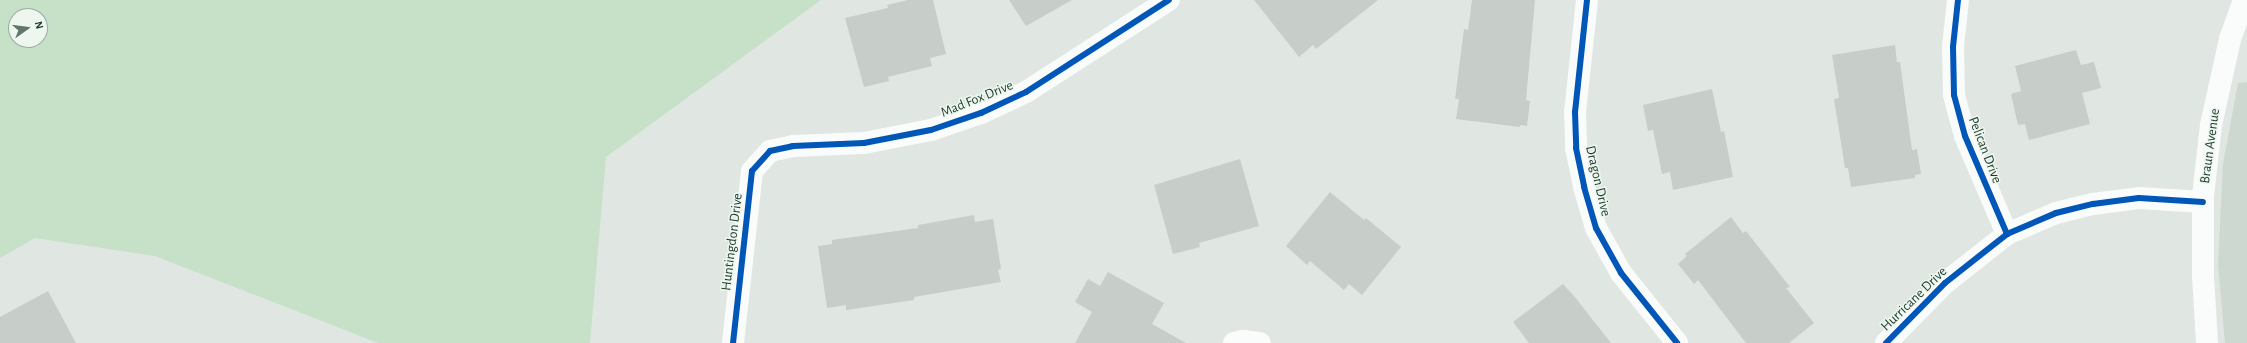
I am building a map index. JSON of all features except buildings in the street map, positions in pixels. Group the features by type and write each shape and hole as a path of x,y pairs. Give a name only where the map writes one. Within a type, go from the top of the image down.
{"street":[{"name":"Mad Fox Drive","path":"770,151 793,146 864,143 931,130 981,113 1026,92 1169,0"},
{"name":"Dragon Drive","path":"1587,0 1575,112 1576,148 1584,187 1596,228 1621,273 1677,343"},
{"name":"Pelican Drive","path":"1958,0 1953,47 1954,95 1965,136 2008,234"},
{"name":"Braun Avenue","path":"2207,343 2202,276 2203,202 2211,125 2230,38 2244,0"},
{"name":"Huntingdon Drive","path":"733,343 752,171 770,151"},
{"name":"Hurricane Drive","path":"1886,343 1945,283 2008,234 2056,213 2093,204 2139,198 2203,202"},
{"path":"1234,343 1243,341 1260,343"}],"shaded area":[{"path":"2247,82 2247,343 2225,343 2218,264 2223,164 2238,83"}],"green space":[{"path":"0,0 821,0 606,157 590,343 378,343 155,256 35,238 0,258"}],"cycle path":[{"path":"733,343 752,171 770,151 793,146 864,143 931,130 981,113 1026,92 1169,0"},
{"path":"1587,0 1575,112 1576,148 1584,187 1596,228 1621,273 1677,343"},
{"path":"1958,0 1953,47 1954,95 1965,136 2007,234"},
{"path":"1886,343 1945,283 2007,234 2056,213 2093,204 2139,198 2203,202"}]}
